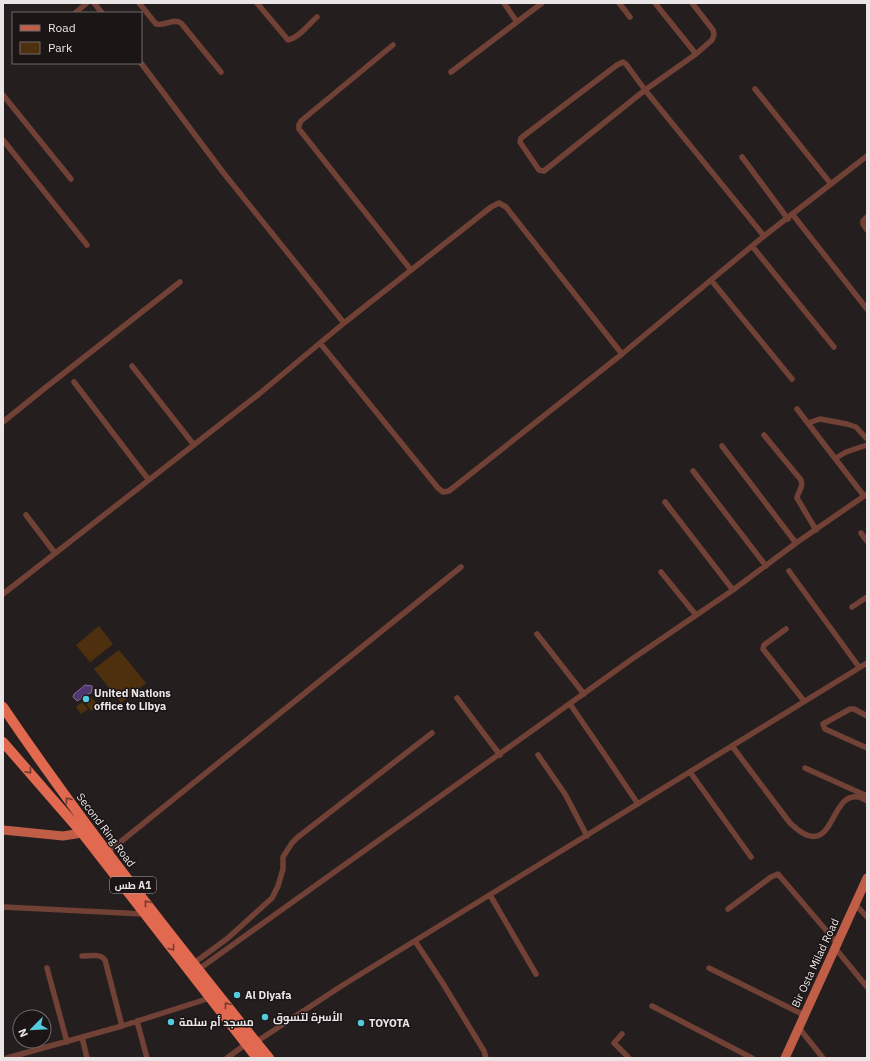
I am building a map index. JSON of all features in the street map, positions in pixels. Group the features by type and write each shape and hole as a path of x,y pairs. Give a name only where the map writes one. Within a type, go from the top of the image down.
{"highway":[{"name":"Second Ring Road","path":"3,707 47,771 197,966 251,1043 258,1058"},
{"path":"3,718 47,771"},
{"name":"Second Ring Road","path":"3,740 82,833 210,998 251,1043 269,1058"}],"main road":[{"path":"3,830 62,836 82,833"},
{"name":"Bir Osta Milad Road","path":"785,1058 867,878"}],"street":[{"path":"76,12 87,3"},
{"path":"94,3 101,12"},
{"path":"139,3 156,24 159,25 175,21 181,23 221,72"},
{"path":"257,3 288,40 298,34 318,17"},
{"path":"504,3 517,22"},
{"path":"451,72 542,3"},
{"path":"618,3 630,17"},
{"path":"655,3 696,54"},
{"path":"692,3 713,30 714,36 712,40 696,54 645,90 544,171 539,170 520,142 520,138 620,62 626,64 645,90 764,236"},
{"path":"393,46 301,120 299,129 411,270"},
{"path":"142,64 222,170 344,323"},
{"path":"755,89 831,184"},
{"path":"3,95 70,179"},
{"path":"3,140 87,245"},
{"path":"320,343 438,488 443,492 450,490 622,354 764,236 788,219 867,156"},
{"path":"742,157 788,219"},
{"path":"3,594 259,394 344,323 495,204 503,204 622,354"},
{"path":"793,215 867,309"},
{"path":"867,217 863,221 863,224 867,230"},
{"path":"752,246 834,347"},
{"path":"711,280 792,379"},
{"path":"3,422 180,282"},
{"path":"132,366 194,445"},
{"path":"74,382 148,480"},
{"path":"197,966 500,755 584,694 733,590 796,543 866,495 796,409"},
{"path":"808,423 820,419 847,424 856,427 867,438"},
{"path":"764,436 801,480 802,487 797,498 816,530"},
{"path":"836,458 846,452 867,445"},
{"path":"722,446 796,543"},
{"path":"693,470 766,566"},
{"path":"666,502 733,590"},
{"path":"26,515 55,554"},
{"path":"861,533 867,540"},
{"path":"108,852 461,567"},
{"path":"790,571 860,667"},
{"path":"661,572 696,615"},
{"path":"852,607 867,597"},
{"path":"786,629 764,645 763,649 804,701"},
{"path":"536,634 584,694"},
{"path":"227,1058 342,985 588,836 867,663"},
{"path":"457,698 500,755"},
{"path":"570,704 638,804"},
{"path":"867,716 854,709 850,709 823,724 825,729 867,748"},
{"path":"197,966 272,898 278,886 283,869 284,857 298,837 432,733"},
{"path":"732,746 790,823 804,834 814,836 826,831 838,808 846,800 859,797 867,801"},
{"path":"538,755 564,794 588,836"},
{"path":"805,768 867,796"},
{"path":"690,772 751,857"},
{"path":"728,908 771,877 778,874 867,987"},
{"path":"490,895 536,974"},
{"path":"855,904 867,917"},
{"path":"3,907 145,914"},
{"path":"415,941 446,988 484,1051 486,1058"},
{"path":"82,956 99,955 104,958 122,1026"},
{"path":"47,968 66,1042"},
{"path":"709,968 804,1015"},
{"path":"11,1057 122,1026 210,998"},
{"path":"652,1006 752,1058"},
{"path":"137,1021 147,1058"},
{"path":"799,1028 823,1058"},
{"path":"622,1034 614,1044 629,1058"},
{"path":"82,1037 87,1058"}],"green space":[{"path":"99,626 113,644 90,662 76,645"},
{"path":"119,650 146,683 121,703 94,669"},
{"path":"90,696 98,705 91,711 84,701"},
{"path":"82,702 88,709 81,714 76,707"}],"shaded area":[{"path":"85,685 92,686 91,693 82,696 82,698 77,701 73,697 74,694"}],"place":[{"name":"United Nations office to Libya","path":"86,699"},
{"name":"Al Diyafa","path":"237,995"},
{"name":"الأسرة لتسوق","path":"265,1017"},
{"name":"مسجد أم سلمة","path":"171,1022"},
{"name":"TOYOTA","path":"361,1023"}]}
